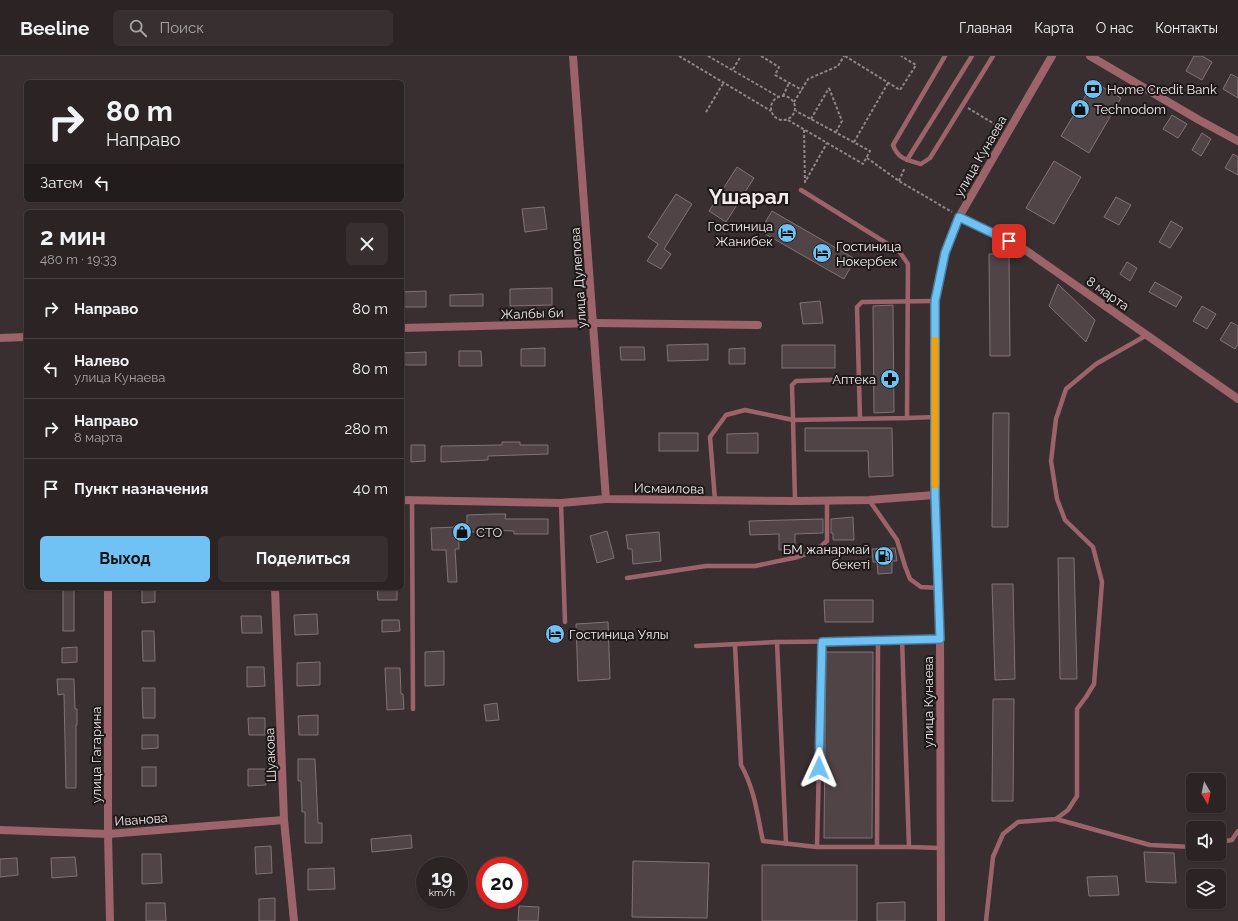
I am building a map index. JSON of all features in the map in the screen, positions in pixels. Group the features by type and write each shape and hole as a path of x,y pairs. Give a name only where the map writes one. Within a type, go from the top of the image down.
{"street":[{"name":"улица Дулепова","path":"573,56 606,499"},
{"name":"улица Кунаева","path":"941,921 940,639 935,495 935,301 945,253 959,217 1052,56"},
{"path":"1090,56 1199,120 1238,141"},
{"name":"8 марта","path":"959,217 1021,247 1238,399"},
{"name":"Жалбы би","path":"404,328 594,323 758,325"},
{"path":"0,338 24,337"},
{"name":"Исмаилова","path":"404,500 561,503 606,499 795,501 869,500 935,495"},
{"name":"улица Гагарина","path":"108,590 108,834 110,921"},
{"name":"Шуакова","path":"275,590 284,820 294,921"},
{"name":"Иванова","path":"0,830 108,834 284,820"}],"lane":[{"path":"946,56 893,145 896,153 907,160 921,164 930,158 993,56"},
{"path":"907,160 972,56"},
{"path":"800,190 899,251 908,264 907,418"},
{"path":"860,419 857,307 862,302 935,301"},
{"path":"1056,819 1068,810 1077,796 1077,709 1094,684 1102,582 1093,547 1065,520 1057,499 1051,461 1056,419 1066,389 1096,364 1147,335"},
{"path":"795,501 792,384 796,381 859,379"},
{"path":"715,500 710,437 726,415 745,410 793,420 936,418"},
{"path":"412,500 413,709"},
{"path":"627,578 706,566 755,566 798,557 817,550 827,541 827,500"},
{"path":"869,500 897,540 910,579 921,587 939,588"},
{"path":"561,503 564,622"},
{"path":"902,639 908,847"},
{"path":"696,646 777,642 940,639"},
{"path":"877,846 878,641"},
{"path":"777,642 786,844"},
{"path":"817,847 822,642"},
{"path":"735,645 741,765 748,778 754,795 763,841 817,847 877,846 941,848"},
{"path":"986,921 993,857 1004,834 1018,822 1056,819 1150,845 1186,847"},
{"path":"1232,840 1238,831"},
{"path":"1226,841 1238,838"}],"path":[{"path":"679,56 771,111 775,118 779,120 788,120 863,164 870,152 796,110 794,102 791,99 779,96 708,56"},
{"path":"733,69 741,56"},
{"path":"761,56 779,67 775,75 802,90"},
{"path":"794,102 808,79 838,66 845,56 900,90 916,65 901,56"},
{"path":"706,112 724,82"},
{"path":"783,96 789,83"},
{"path":"854,142 888,83"},
{"path":"811,119 829,88 842,121 836,132"},
{"path":"771,111 772,102 779,96"},
{"path":"963,105 1008,132"},
{"path":"788,120 796,110"},
{"path":"804,130 805,182 827,143"},
{"path":"867,158 899,181 959,217"},
{"path":"899,181 907,160"}],"building":[{"path":"1194,56 1202,56 1212,62 1202,80 1186,71"},
{"path":"1231,74 1238,78 1238,98 1223,89"},
{"path":"1094,82 1121,98 1089,153 1061,136"},
{"path":"1172,115 1187,124 1178,138 1163,129"},
{"path":"1202,133 1211,139 1201,156 1192,150"},
{"path":"1233,154 1238,157 1238,175 1225,168"},
{"path":"1054,161 1081,177 1054,224 1026,208"},
{"path":"737,167 754,178 726,222 709,211"},
{"path":"676,194 692,204 664,249 671,254 661,269 647,261 658,244 648,237"},
{"path":"1116,197 1131,205 1119,225 1104,217"},
{"path":"544,207 547,229 525,232 522,209"},
{"path":"772,211 855,259 844,279 760,231"},
{"path":"1171,221 1183,228 1170,248 1159,242"},
{"path":"989,254 1009,254 1010,356 990,356"},
{"path":"1127,262 1137,268 1130,281 1120,274"},
{"path":"1155,282 1182,297 1176,307 1149,292"},
{"path":"1058,284 1095,320 1086,342 1049,306"},
{"path":"552,288 552,305 510,306 510,289"},
{"path":"426,291 426,307 404,307 404,292"},
{"path":"483,294 483,306 450,306 450,295"},
{"path":"820,301 823,323 803,324 800,303"},
{"path":"893,305 894,412 874,413 873,306"},
{"path":"1202,306 1216,314 1207,329 1193,321"},
{"path":"1231,322 1238,326 1238,344 1235,349 1220,340"},
{"path":"708,344 708,360 668,361 667,345"},
{"path":"782,345 835,345 835,368 782,368"},
{"path":"620,347 644,347 645,360 621,360"},
{"path":"545,348 545,366 521,366 521,349"},
{"path":"745,348 745,364 729,364 729,349"},
{"path":"459,351 481,351 482,366 459,366"},
{"path":"426,352 426,365 404,365 404,353"},
{"path":"993,413 1009,413 1008,527 992,527"},
{"path":"805,428 892,428 893,476 869,477 868,451 805,451"},
{"path":"659,433 698,433 698,451 659,451"},
{"path":"758,433 758,453 727,453 727,434"},
{"path":"502,442 520,442 520,445 548,445 548,454 488,456 488,460 441,462 441,446 502,445"},
{"path":"411,445 425,445 425,461 411,462"},
{"path":"506,514 505,519 548,519 548,534 514,534 514,531 486,530 486,532 467,532 467,515"},
{"path":"853,517 854,540 833,540 833,533 831,533 831,519"},
{"path":"823,519 823,533 795,534 795,549 779,550 779,534 750,535 749,521"},
{"path":"458,527 459,549 455,549 457,582 448,582 446,550 432,550 431,528"},
{"path":"607,531 614,558 597,563 590,536"},
{"path":"659,532 661,561 633,564 632,549 628,549 626,535"},
{"path":"895,548 897,561 892,561 892,573 878,574 877,562 873,562 872,549"},
{"path":"1058,558 1074,558 1077,679 1060,679"},
{"path":"992,584 1013,584 1015,679 995,680"},
{"path":"63,590 74,590 74,631 63,631"},
{"path":"142,590 155,590 155,602 142,603"},
{"path":"377,590 397,590 397,600 378,600"},
{"path":"824,600 873,600 873,622 825,622"},
{"path":"317,614 318,634 295,635 294,615"},
{"path":"241,616 261,616 262,633 242,633"},
{"path":"382,620 399,620 400,631 382,632"},
{"path":"608,622 610,679 578,681 576,624"},
{"path":"142,631 154,631 155,661 143,661"},
{"path":"77,647 77,662 62,663 62,648"},
{"path":"444,651 444,685 425,686 425,652"},
{"path":"826,652 873,652 872,838 824,838"},
{"path":"320,662 320,685 297,686 297,663"},
{"path":"247,667 264,667 265,686 247,687"},
{"path":"385,668 400,668 401,694 403,694 404,709 387,710"},
{"path":"57,679 74,679 75,709 77,709 76,788 66,788 64,694 58,695"},
{"path":"142,688 155,688 155,718 143,718"},
{"path":"993,699 1014,699 1013,801 992,801"},
{"path":"497,703 499,720 486,721 484,705"},
{"path":"318,715 318,735 299,735 298,716"},
{"path":"248,718 265,718 265,735 249,735"},
{"path":"142,735 158,735 158,748 142,749"},
{"path":"298,759 315,759 318,823 322,823 322,843 305,843 305,812 302,812 301,781 298,781"},
{"path":"142,767 156,767 156,786 142,786"},
{"path":"248,769 265,769 266,785 248,786"},
{"path":"411,835 412,848 372,852 371,839"},
{"path":"271,846 272,873 256,874 255,847"},
{"path":"1144,852 1174,853 1176,883 1146,882"},
{"path":"142,854 161,854 162,883 142,884"},
{"path":"75,857 77,876 52,878 51,858"},
{"path":"17,858 18,875 0,877 0,859"},
{"path":"633,861 709,863 707,918 632,917"},
{"path":"762,865 857,865 857,921 762,921"},
{"path":"334,868 335,889 308,890 308,869"},
{"path":"1117,876 1119,895 1089,896 1087,877"},
{"path":"275,898 275,921 259,921 259,899"},
{"path":"905,902 905,921 877,921 877,903"},
{"path":"146,903 165,903 166,921 146,921"},
{"path":"528,906 539,907 538,921 518,921 519,909 528,909"}],"slow traffic":[{"path":"935,340 935,485"}],"place":[{"name":"Home Credit Bank","path":"1093,89"},
{"name":"Technodom","path":"1080,109"},
{"name":"Гостиница Жанибек","path":"787,233"},
{"name":"Гостиница Нокербек","path":"822,253"},
{"name":"Аптека","path":"890,379"},
{"name":"СТО","path":"462,532"},
{"name":"БМ жанармай бекеті","path":"884,556"},
{"name":"Гостиница Уялы","path":"555,634"}],"district":[{"name":"Үшарал","path":"749,197"}],"route":[{"path":"819,768 822,642 878,641 890,639 940,639 935,495 935,301 945,253 959,217 1009,241"}]}
